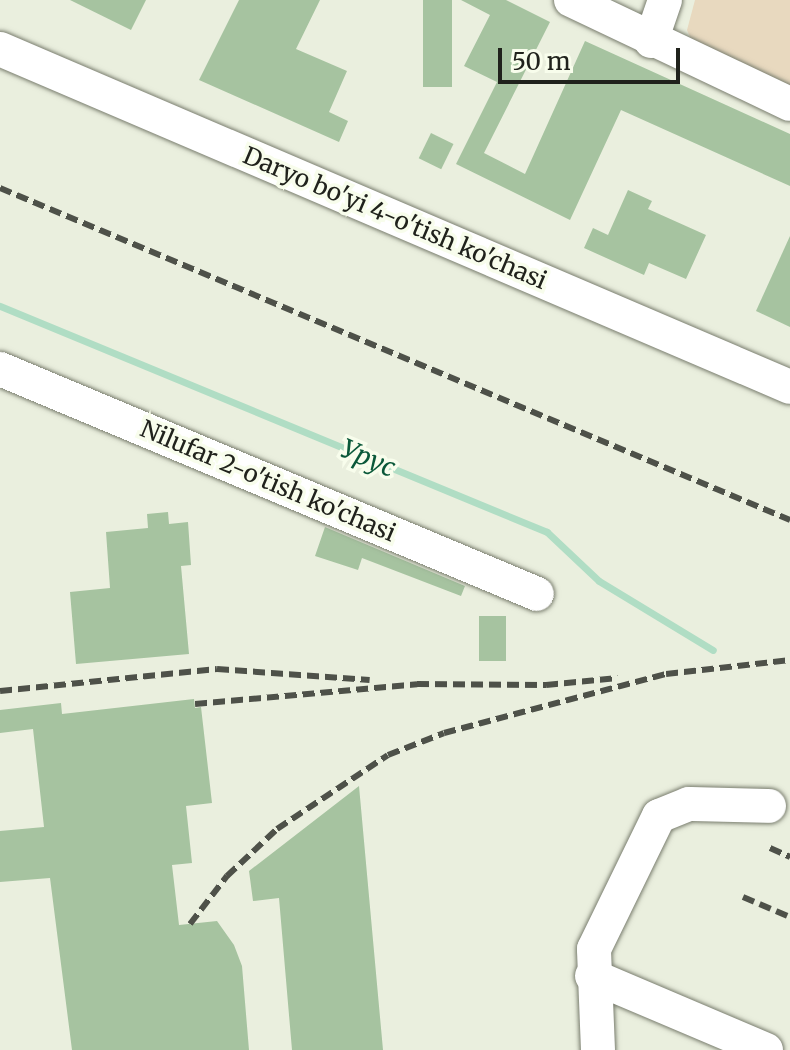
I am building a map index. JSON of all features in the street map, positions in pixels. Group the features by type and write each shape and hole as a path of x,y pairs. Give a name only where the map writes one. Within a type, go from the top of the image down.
{"street":[{"path":"571,0 651,41 790,104"},
{"path":"651,41 665,0"},
{"name":"Daryo bo'yi 4-o'tish ko'chasi","path":"0,49 790,387"},
{"name":"Nilufar 2-o'tish ko'chasi","path":"0,369 537,594"},
{"path":"598,1050 592,976 594,949 659,816 689,804 769,806"},
{"path":"592,976 766,1050"}],"shaded area":[{"path":"695,0 790,0 790,88 693,44 687,30"}],"building":[{"path":"70,0 146,0 131,30"},
{"path":"239,0 320,0 296,49 347,71 329,112 348,121 339,142 199,80"},
{"path":"423,0 452,0 452,87 423,87"},
{"path":"461,0 506,0 550,22 484,153 525,174 585,41 790,134 790,186 621,110 570,220 456,164 497,82 464,66 490,15"},
{"path":"431,133 453,144 441,169 419,158"},
{"path":"628,190 652,201 648,209 706,235 686,279 649,263 644,275 584,248 593,228 608,235"},
{"path":"790,236 790,327 756,311"},
{"path":"168,512 169,524 188,522 191,565 181,566 189,654 76,664 70,592 110,588 106,532 148,528 147,514"},
{"path":"325,527 465,586 461,596 362,558 358,570 315,556"},
{"path":"479,616 506,616 506,661 479,661"},
{"path":"194,699 195,708 201,707 212,803 186,806 192,863 172,865 179,925 217,921 234,945 242,966 249,1050 72,1050 50,878 0,882 0,831 44,827 33,729 0,733 0,710 61,703 62,714"},
{"path":"359,786 383,1050 292,1050 279,898 253,901 249,871"}],"waterway":[{"name":"Урус","path":"0,306 547,532 599,581 713,650"}],"railway":[{"path":"0,188 790,520"},
{"path":"190,924 227,876 277,829 388,755 444,733 666,674 790,660"},
{"path":"0,691 217,669 370,680"},
{"path":"195,704 417,684 546,685 618,678"},
{"path":"770,848 790,857"},
{"path":"743,897 790,917"}]}
